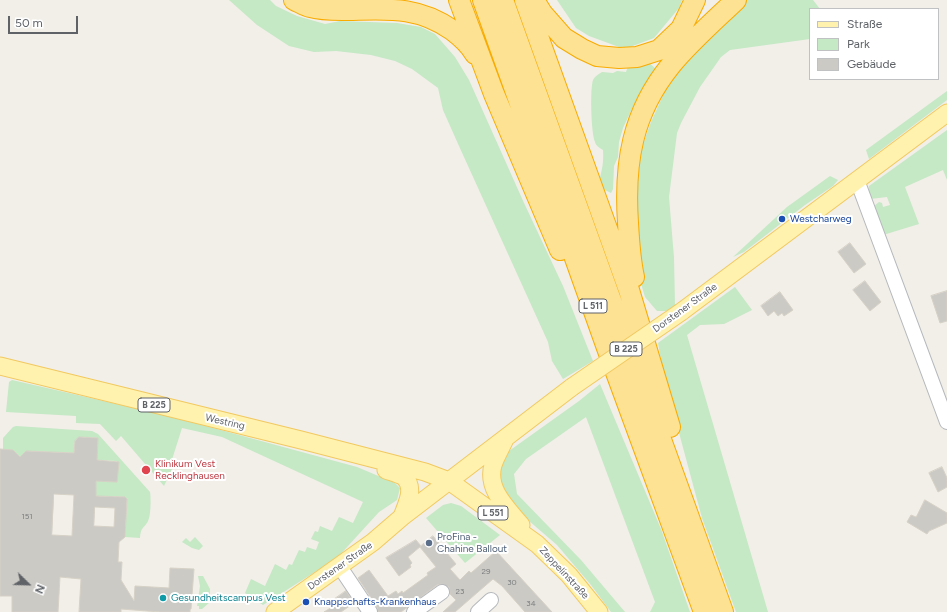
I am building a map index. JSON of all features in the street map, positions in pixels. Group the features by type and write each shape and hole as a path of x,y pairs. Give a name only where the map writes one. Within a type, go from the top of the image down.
{"highway":[{"path":"294,0 310,7 335,10 409,11 443,24 458,34 473,51 494,94"},
{"path":"459,0 494,94 547,221 581,298 607,346"},
{"name":"L 511","path":"483,0 704,612"},
{"name":"L 511","path":"504,0 723,612"},
{"path":"525,0 629,290 684,473 696,534"},
{"path":"534,0 542,13 564,38 597,56 619,58 637,57 659,50 681,29 695,0"},
{"path":"656,379 654,358 629,250 626,204 629,155 636,130 657,84 671,65 736,0"}],"main road":[{"name":"Dorstener Straße","path":"275,612 373,542 402,517 572,387 681,312 947,113"},
{"name":"Westring","path":"0,366 336,449 424,472 449,481"},
{"name":"B 225","path":"506,438 493,464 491,473 494,490 503,503 538,544"},
{"path":"336,449 404,477 409,485 410,494 402,517"},
{"name":"Zeppelinstraße","path":"449,481 538,544 569,575 599,612"}],"street":[{"path":"857,180 947,422"},
{"path":"340,567 370,612"},
{"path":"414,612 442,592"},
{"path":"478,612 491,600"}],"green space":[{"path":"229,0 270,0 276,6 297,16 325,24 340,21 397,23 421,27 435,34 455,57 469,80 563,286 593,361 563,379 552,361 548,342 443,110 438,88 412,69 395,61 371,55 336,51 314,52 289,46 257,25"},
{"path":"557,0 682,0 679,8 654,38 630,47 619,47 589,36 576,28"},
{"path":"747,0 813,0 819,8 809,8 809,39 730,50 721,57 700,87 677,133 669,197 674,258 675,306 666,311 657,311 645,297 639,267 635,188 639,155 651,122 666,89 687,60 702,47 716,30"},
{"path":"646,60 656,69 637,98 623,128 619,142 618,157 614,166 613,189 611,193 603,189 599,181 603,150 596,145 594,137 591,101 593,80 602,72 626,72 628,66"},
{"path":"947,91 947,100 869,159 866,150"},
{"path":"947,130 947,180 943,170 905,187 919,224 883,235 873,207 879,202 882,203 883,207 890,205 887,197 870,199 868,192 869,186"},
{"path":"830,176 838,180 833,186 805,205 744,252 733,257 787,207"},
{"path":"735,287 752,310 724,324 700,325 687,335 768,612 736,612 702,518 664,377 658,343"},
{"path":"12,380 169,416 357,467 395,483 400,488 397,500 379,512 337,558 263,605 245,593 251,579 265,586 275,564 286,570 289,564 292,565 299,550 305,552 307,547 316,550 319,542 311,539 315,531 318,532 320,526 332,531 339,517 353,523 363,502 222,437 182,428 169,469 172,469 164,486 121,436 116,441 100,424 76,423 76,416 6,412 9,382"},
{"path":"600,384 661,529 690,612 650,612 655,602 586,417 526,459 514,474 517,494 581,560 625,612 611,612 591,585 557,545 521,514 505,497 500,483 500,469 509,451 579,401"},
{"path":"13,427 92,431 98,434 150,492 151,498 149,519 147,524 142,529 140,538 125,537 127,500 125,497 96,496 96,479 118,463 116,461 96,460 98,438 82,437 81,439 77,439 75,441 74,453 26,451 13,481 15,452 13,450 3,450 3,438"},
{"path":"451,503 461,506 500,535 465,563 426,518 443,505"},
{"path":"195,537 203,546 199,550 182,542 186,538 190,542"},
{"path":"198,576 203,576 210,589 210,602 202,609 199,609 199,606 197,606 200,586"}],"building":[{"path":"850,243 866,264 854,273 838,252"},
{"path":"865,281 881,302 870,311 853,290"},
{"path":"947,291 947,321 940,323 931,296"},
{"path":"780,292 793,310 784,316 782,313 778,316 774,311 768,316 761,306"},
{"path":"79,437 98,438 97,460 119,462 117,482 96,481 96,496 125,497 127,499 125,537 119,542 118,562 122,562 121,580 134,601 135,586 169,588 170,568 194,569 190,612 160,612 121,609 121,612 79,612 81,579 60,577 58,612 12,612 12,596 0,596 0,449 13,450 20,457 26,451 74,453 75,441","holes":["54,494 74,495 72,536 52,535","95,507 115,508 114,527 94,526"]},
{"path":"942,467 947,478 947,487 938,492 929,473"},
{"path":"925,500 947,513 947,523 929,531 927,534 907,522 911,515 916,517"},
{"path":"433,536 456,564 450,569 460,580 469,571 471,573 496,551 552,612 525,612 502,586 493,579 455,612 443,612 456,600 450,594 449,587 442,584 437,585 401,612 378,612 377,607 358,578 369,570 388,596 396,591 398,594 402,591 403,593 428,575 427,573 436,567 420,547"},
{"path":"416,540 421,546 408,557 412,563 410,565 411,567 399,576 386,558"},
{"path":"346,591 354,603 341,612 324,612 332,607 329,603"}],"place":[{"name":"Westcharweg","path":"782,219"},
{"name":"Klinikum Vest Recklinghausen","path":"146,470"},
{"name":"ProFina - Chahine Ballout","path":"429,543"},
{"name":"Gesundheitscampus Vest","path":"163,598"},
{"name":"Knappschafts-Krankenhaus","path":"306,602"}]}
